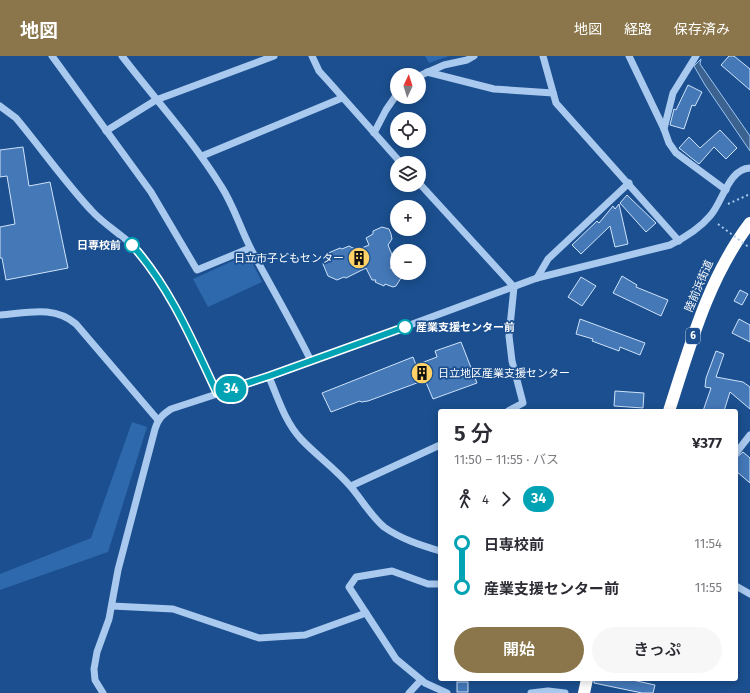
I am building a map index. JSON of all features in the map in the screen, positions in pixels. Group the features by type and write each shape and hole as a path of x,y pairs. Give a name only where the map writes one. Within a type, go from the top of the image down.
{"highway":[{"name":"陸前浜街道","path":"670,409 707,297 722,264 750,222"},
{"path":"584,693 587,681"}],"street":[{"path":"52,56 151,192 197,270 250,248"},
{"path":"122,56 156,100 179,125 202,156 235,210 250,248 289,315 311,361"},
{"path":"106,131 156,100 274,56"},
{"path":"312,56 319,71 395,156"},
{"path":"427,72 444,65 467,60 474,56"},
{"path":"543,56 556,103 630,183 679,241"},
{"path":"629,56 664,129 669,143 676,153 726,190"},
{"path":"664,129 673,94 696,56"},
{"path":"427,72 494,89 553,93"},
{"path":"202,156 342,98"},
{"path":"374,133 390,104"},
{"path":"0,106 16,118 92,212 131,244 141,255 158,279 182,320 217,393"},
{"path":"103,693 95,680 94,669 97,652 112,606 118,570 154,429 158,420 171,410 311,361 537,278 661,247 679,241 709,217 720,202 733,178 739,171 750,168"},
{"path":"537,278 548,259 630,183"},
{"path":"426,191 514,287 509,336 512,361 523,403 512,409"},
{"path":"0,315 46,311 56,312 68,317 81,330 158,420"},
{"path":"269,376 288,421 300,438 351,486 375,518 384,527 405,540 438,550"},
{"path":"738,450 750,435"},
{"path":"351,486 438,446"},
{"path":"438,584 428,584 392,571 356,577 349,587 396,659 422,680 447,693"},
{"path":"738,587 750,594"},
{"path":"112,606 173,609 259,638 305,635 366,613"},
{"path":"409,693 422,680"},
{"path":"531,693 548,690 565,693"}],"path":[{"path":"726,206 750,194"},
{"path":"718,224 750,248"}],"shaded area":[{"path":"425,56 449,56 429,63"},
{"path":"701,59 700,64 750,136 750,151 705,85 694,66"},
{"path":"248,254 262,282 208,307 193,279"},
{"path":"132,422 147,427 108,552 0,590 0,574 91,538"}],"building":[{"path":"729,56 734,56 750,69 750,90 721,65"},
{"path":"688,85 702,92 695,106 692,105 684,129 670,125 674,109 676,110"},
{"path":"720,130 737,148 726,159 714,147 699,164 679,148 689,137 700,148"},
{"path":"23,147 29,186 50,182 68,268 6,280 2,258 0,258 0,227 15,224 7,176 0,177 0,150"},
{"path":"627,195 656,223 646,232 620,203"},
{"path":"619,204 628,244 615,247 610,226 581,254 572,245 597,221 599,223 613,206 615,209"},
{"name":"日立市子どもセンター","path":"382,227 389,229 392,239 388,245 390,250 390,280 400,280 396,286 393,287 385,284 384,286 375,282 376,280 372,280 366,268 346,278 344,277 337,280 328,276 323,264 326,254 349,246 357,250 369,245 366,238 373,234 373,231"},
{"path":"622,276 637,285 636,287 668,300 661,316 613,293"},
{"path":"581,277 596,286 582,306 568,297"},
{"path":"740,290 748,294 742,305 734,301"},
{"path":"580,319 645,343 640,355 620,347 619,351 592,341 593,339 576,334"},
{"path":"739,319 750,325 750,342 732,333"},
{"name":"日立地区産業支援センター","path":"461,342 477,383 433,399 425,380 368,401 360,401 331,412 322,393 413,357 416,365 437,357 435,351"},
{"path":"716,351 724,354 716,377 743,382 750,387 750,409 730,392 725,409 704,409 711,388 705,387 706,378"},
{"path":"615,391 644,393 643,408 614,406"},
{"path":"743,452 750,458 750,483 738,473 738,456"},
{"path":"594,681 637,681 655,685 653,693 642,693 594,683"},
{"path":"457,682 468,682 468,692 457,692"}],"bus line":[{"name":"34","path":"132,245 158,279 182,320 217,393 405,327"}],"place":[{"name":"日専校前","path":"132,245"},
{"name":"日立市子どもセンター","path":"359,258"},
{"name":"産業支援センター前","path":"405,327"},
{"name":"日立地区産業支援センター","path":"422,373"}]}
